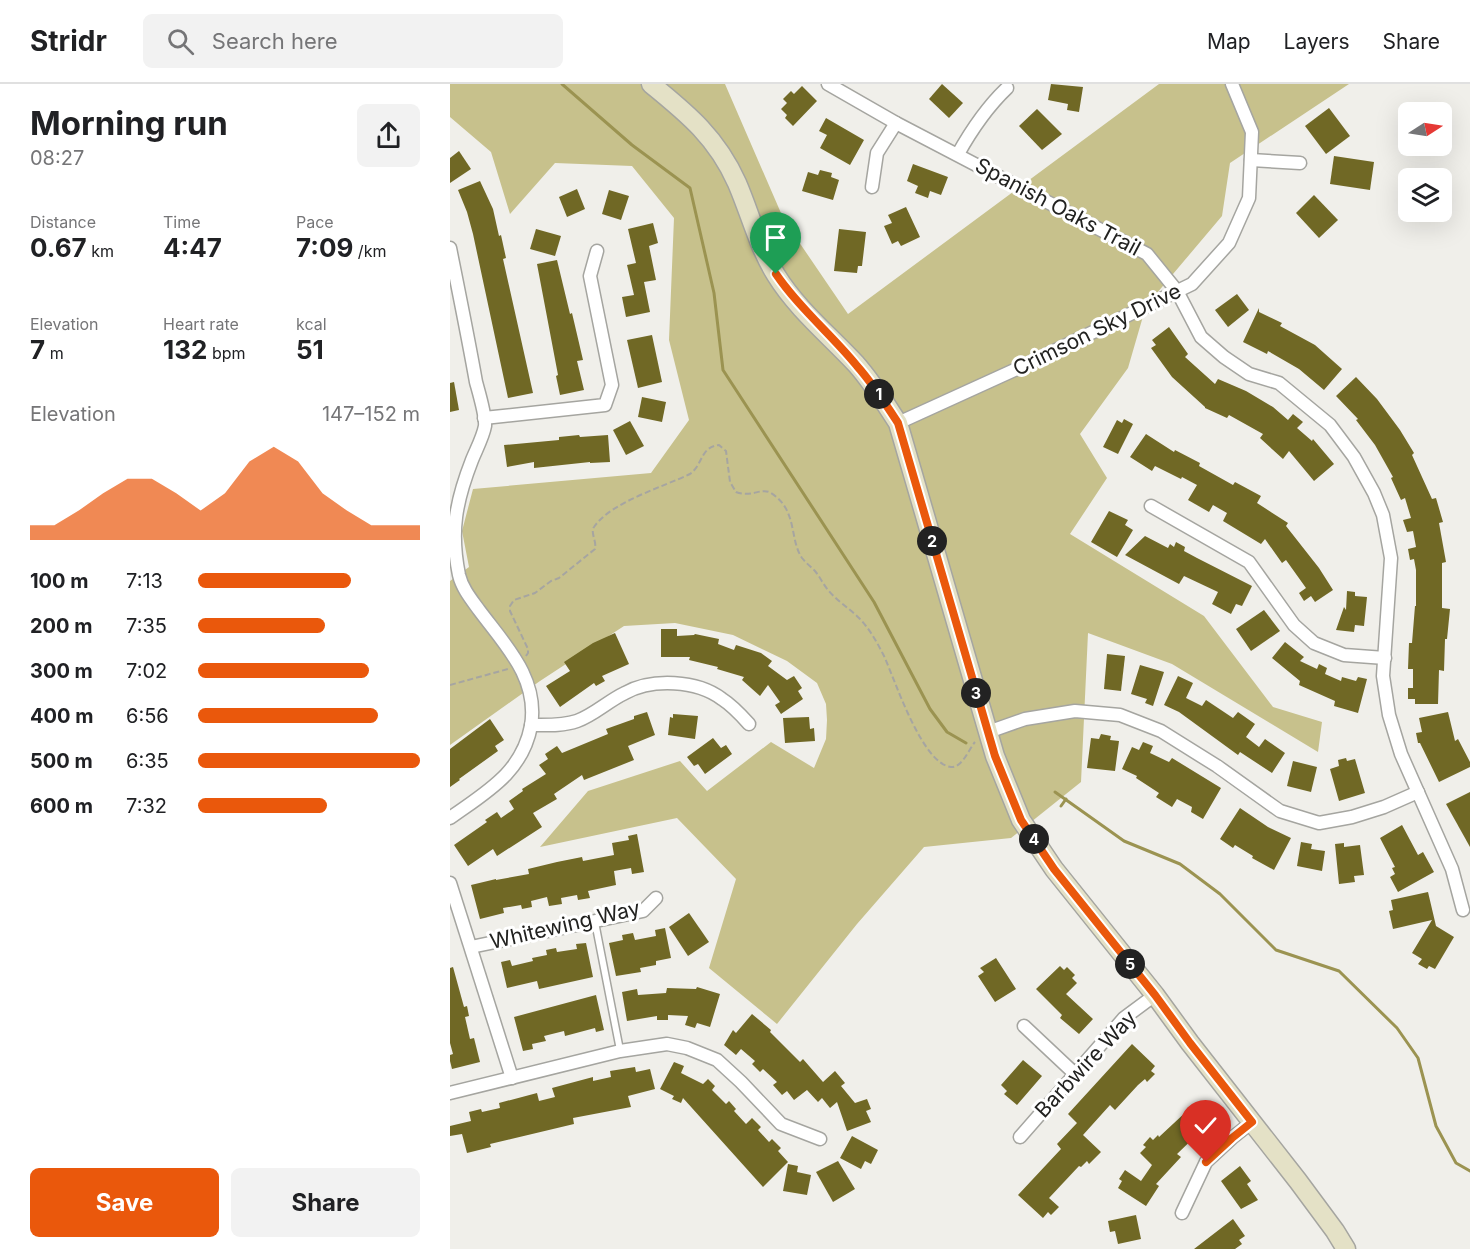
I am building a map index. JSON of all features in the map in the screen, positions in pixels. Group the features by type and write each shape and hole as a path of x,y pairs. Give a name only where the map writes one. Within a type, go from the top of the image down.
{"street":[{"path":"651,84 696,122 719,149 738,184 752,223 776,274 793,298 856,364 879,393 898,423 981,737 995,756 1021,820 1054,869 1155,995 1335,1231 1346,1249"},
{"name":"Spanish Oaks Trail","path":"828,84 896,123 1148,254 1177,291 1201,338 1249,374 1279,383 1330,425 1354,457 1383,515 1391,558 1383,676 1389,715 1401,754 1452,869 1463,910"},
{"name":"Crimson Sky Drive","path":"898,423 1032,362 1192,284 1229,243 1250,198 1252,132 1232,84"},
{"path":"958,154 988,106 1007,88"},
{"path":"872,187 877,153 896,123"},
{"path":"1251,160 1300,163"},
{"path":"450,248 485,426 458,496 452,523 454,554 459,576 467,593 526,677 532,706 531,725 526,745 517,762 506,777 450,818"},
{"path":"484,418 605,405 612,385 590,276 597,251"},
{"path":"1151,506 1249,562 1294,625 1314,643 1344,655 1385,658"},
{"path":"531,725 573,723 624,693 639,686 657,683 691,686 720,697 749,724"},
{"path":"981,737 1025,720 1075,711 1120,715 1161,731 1217,766 1280,811 1318,823 1352,817 1384,807 1418,792"},
{"path":"450,883 512,1078"},
{"name":"Whitewing Way","path":"471,947 643,911 656,898"},
{"name":"Barbwire Way","path":"1020,1137 1124,1018 1155,995"},
{"path":"1024,1026 1074,1074"},
{"path":"450,1093 620,1051 667,1044 687,1048 717,1060 781,1124 820,1139"},
{"path":"1182,1213 1206,1162 1252,1122"}],"lane":[{"path":"595,921 620,1051"}],"path":[{"path":"526,656 528,649 510,611 514,600 535,593 559,578 595,549 594,527 609,512 630,499 690,474 696,470 706,450 719,445 726,451 730,482 736,492 749,495 764,490 779,501 791,518 802,557 827,589 861,620 873,635 894,679 908,716 932,754 945,765 957,766 981,737"},
{"path":"450,685 508,668"}],"shaded area":[{"path":"450,84 725,84 784,220 848,314 1159,84 1349,84 1230,163 1222,216 1146,306 1128,368 1080,434 1107,478 1070,534 1204,616 1273,707 1322,722 1318,752 1172,664 1088,633 1081,782 1011,838 924,847 857,924 777,1024 709,968 736,879 677,818 540,847 588,791 680,761 707,791 771,742 814,768 826,739 826,704 817,683 787,661 733,635 675,623 624,626 540,681 450,745 450,581 469,567 462,531 473,489 651,473 689,420 669,340 674,218 632,166 555,163 510,214 491,152 450,117"}],"building":[{"path":"942,84 963,103 949,118 929,99"},
{"path":"1051,84 1083,87 1079,112 1067,110 1068,104 1048,100"},
{"path":"802,86 817,101 793,126 785,118 787,115 781,109 787,103 783,99 791,91 794,94"},
{"path":"1329,108 1350,136 1326,154 1305,126"},
{"path":"1037,109 1062,134 1042,150 1019,126"},
{"path":"826,118 864,140 850,165 820,148 827,135 819,131"},
{"path":"459,151 471,169 450,183 450,158"},
{"path":"1334,156 1374,162 1370,190 1330,184"},
{"path":"913,164 948,177 941,195 930,191 928,198 915,193 918,186 907,181"},
{"path":"820,170 832,173 831,177 839,180 833,200 802,191 808,172 818,175"},
{"path":"480,181 493,209 499,236 501,235 506,258 503,259 533,393 508,398 473,234 458,190"},
{"path":"577,189 585,209 567,217 559,197"},
{"path":"609,190 629,196 621,220 602,214"},
{"path":"1314,195 1338,220 1319,238 1296,213"},
{"path":"906,207 920,237 901,246 898,241 892,244 884,226 892,223 888,215"},
{"path":"653,223 658,243 649,246 656,280 644,282 650,312 626,317 622,297 634,295 627,265 636,263 628,229"},
{"path":"536,229 561,236 555,256 530,249"},
{"path":"839,229 866,232 862,266 858,266 857,273 834,271"},
{"path":"557,260 583,360 577,361 584,390 560,395 537,264"},
{"path":"1237,294 1249,310 1228,327 1215,310"},
{"path":"1259,308 1259,312 1282,323 1280,326 1315,345 1342,369 1324,390 1299,369 1268,351 1267,354 1243,342"},
{"path":"1169,327 1188,354 1185,357 1215,384 1218,379 1246,391 1273,407 1288,420 1293,414 1303,422 1297,428 1312,441 1313,439 1334,464 1314,481 1289,451 1283,459 1260,438 1263,434 1229,415 1227,418 1205,408 1172,377 1151,348 1156,345 1152,340"},
{"path":"652,335 662,382 638,388 627,340"},
{"path":"1356,377 1377,399 1414,453 1412,455 1432,499 1436,498 1443,522 1439,523 1446,562 1442,563 1442,608 1450,609 1447,639 1445,639 1444,671 1439,670 1438,704 1415,704 1415,699 1408,699 1408,688 1413,688 1413,669 1408,669 1409,643 1412,643 1416,606 1416,570 1414,559 1410,560 1408,549 1416,547 1413,531 1407,532 1403,520 1411,518 1405,498 1401,500 1391,478 1393,477 1375,445 1356,420 1358,419 1336,396"},
{"path":"454,382 459,410 450,412 450,383"},
{"path":"642,397 666,402 662,422 638,417"},
{"path":"1124,419 1133,424 1118,454 1103,447 1117,420 1122,423"},
{"path":"630,421 644,446 626,455 613,430"},
{"path":"1146,434 1174,452 1175,450 1200,463 1199,466 1233,485 1235,482 1261,496 1257,503 1288,523 1286,526 1333,590 1315,602 1311,596 1304,601 1299,593 1306,588 1286,560 1282,563 1265,539 1261,544 1223,521 1227,513 1213,505 1209,512 1188,500 1197,485 1155,466 1152,471 1130,457"},
{"path":"579,435 580,437 608,435 610,462 534,468 534,462 507,467 504,445 559,440 559,437"},
{"path":"1109,511 1128,520 1125,525 1133,530 1117,557 1091,542"},
{"path":"1145,536 1168,548 1170,544 1174,547 1176,542 1185,547 1184,551 1252,586 1242,606 1236,604 1231,614 1212,604 1218,592 1184,576 1179,584 1125,555"},
{"path":"1347,591 1355,592 1355,596 1367,597 1364,626 1355,625 1354,632 1336,630 1344,607 1346,610"},
{"path":"1264,610 1280,631 1251,651 1236,629"},
{"path":"661,629 677,629 677,636 695,634 719,639 718,644 734,650 736,645 761,653 772,661 768,666 787,680 794,676 802,688 798,691 803,699 781,714 775,705 780,702 768,685 760,696 742,680 744,677 717,669 718,667 689,660 690,657 661,657"},
{"path":"615,633 629,664 602,676 605,681 596,686 594,683 560,707 546,686 570,671 564,662 593,643"},
{"path":"1285,642 1304,657 1300,661 1317,669 1319,664 1327,668 1325,674 1341,681 1342,677 1356,681 1358,677 1367,679 1358,713 1334,706 1335,701 1299,685 1300,681 1272,658"},
{"path":"1107,654 1125,656 1121,691 1104,689"},
{"path":"1140,665 1164,672 1153,706 1145,703 1147,699 1131,694"},
{"path":"1178,676 1193,683 1186,698 1202,706 1206,700 1233,718 1238,712 1255,724 1246,737 1259,747 1265,739 1285,753 1272,773 1240,752 1238,755 1179,712 1164,705"},
{"path":"647,712 655,735 628,746 634,760 584,780 582,775 554,794 557,799 533,813 542,827 497,856 493,849 468,866 454,845 487,822 485,820 497,812 501,818 514,809 509,801 523,791 522,789 546,774 539,765 548,759 545,754 557,746 562,753 608,734 606,729"},
{"path":"1448,712 1455,741 1458,739 1470,762 1470,767 1439,782 1418,743 1416,733 1422,732 1419,718"},
{"path":"673,714 698,716 695,739 668,735 670,717 673,718"},
{"path":"809,717 810,729 814,728 815,741 785,743 783,718"},
{"path":"490,719 504,740 495,746 498,751 450,787 450,749"},
{"path":"1101,734 1111,736 1110,740 1119,741 1115,771 1087,768 1091,738 1099,739"},
{"path":"713,738 721,748 726,745 732,754 705,774 698,764 694,766 687,757"},
{"path":"1143,742 1153,746 1150,753 1169,762 1172,758 1221,788 1203,819 1191,812 1192,807 1177,799 1172,807 1156,797 1159,793 1136,778 1137,776 1122,769 1132,747 1139,750"},
{"path":"1346,758 1347,761 1355,759 1365,793 1339,801 1330,769 1339,766 1338,760"},
{"path":"1293,761 1317,767 1311,792 1287,786"},
{"path":"1470,792 1470,847 1446,804"},
{"path":"1240,808 1268,827 1291,838 1274,870 1235,845 1233,848 1220,839"},
{"path":"1402,825 1418,855 1423,852 1434,872 1398,892 1390,877 1395,874 1392,868 1395,867 1380,838"},
{"path":"637,834 644,872 632,874 631,868 614,871 616,885 588,891 590,898 578,900 577,895 561,898 562,904 549,906 547,897 531,901 532,907 522,909 521,905 503,908 504,913 480,919 471,885 529,874 528,869 557,862 582,857 583,861 614,855 612,843 629,840 628,836"},
{"path":"1301,842 1312,844 1311,849 1325,851 1322,871 1297,866"},
{"path":"1344,843 1344,847 1360,845 1364,875 1354,876 1355,882 1339,884 1335,844"},
{"path":"1428,892 1436,926 1454,937 1435,969 1429,966 1427,969 1418,964 1422,959 1412,953 1432,920 1393,929 1389,911 1393,910 1391,900"},
{"path":"689,913 709,942 688,956 669,927"},
{"path":"665,928 671,958 656,961 656,965 640,968 641,972 616,976 609,943 623,940 622,935 633,933 635,940 656,936 655,930"},
{"path":"586,943 593,977 539,989 537,981 507,988 501,962 510,960 512,966 547,955 546,950 556,948 557,952 577,949 576,944"},
{"path":"996,958 1016,989 995,1002 978,976 984,972 980,968"},
{"path":"1060,966 1064,970 1067,967 1075,975 1072,978 1077,983 1066,994 1093,1019 1079,1034 1060,1018 1062,1015 1036,989"},
{"path":"453,967 464,1007 467,1006 469,1016 465,1017 470,1039 474,1038 480,1062 452,1069 450,1061 450,1055 453,1054 450,1043 450,968"},
{"path":"697,987 720,994 710,1027 697,1023 695,1028 685,1025 688,1016 668,1015 668,1020 657,1020 657,1016 627,1021 622,992 637,989 638,995 666,993 667,988 696,989"},
{"path":"596,995 604,1030 596,1032 595,1028 565,1036 564,1031 544,1036 546,1041 532,1044 533,1049 523,1051 514,1017"},
{"path":"752,1014 771,1030 770,1032 800,1062 803,1059 823,1082 835,1071 845,1083 841,1086 855,1103 867,1099 871,1109 866,1111 871,1122 847,1131 837,1102 830,1108 822,1098 818,1102 807,1090 794,1100 787,1091 782,1095 773,1085 777,1082 763,1069 760,1072 752,1064 755,1061 741,1049 736,1055 724,1045 733,1030 736,1033"},
{"path":"1132,1044 1155,1066 1151,1071 1155,1074 1147,1082 1145,1079 1138,1085 1115,1110 1110,1105 1083,1135 1101,1152 1089,1164 1087,1161 1081,1167 1079,1166 1049,1198 1059,1207 1051,1215 1048,1212 1043,1218 1018,1195 1061,1149 1057,1144 1077,1123 1068,1114"},
{"path":"1023,1060 1042,1076 1017,1105 1004,1094 1007,1091 1001,1085"},
{"path":"674,1062 684,1066 681,1073 703,1084 708,1079 715,1086 712,1090 726,1104 729,1101 736,1109 734,1111 746,1124 752,1118 761,1127 758,1130 769,1142 772,1139 781,1148 778,1151 788,1162 763,1187 683,1098 681,1103 672,1099 674,1096 660,1089"},
{"path":"635,1067 636,1072 650,1069 655,1089 628,1096 631,1107 573,1118 574,1124 490,1144 491,1147 467,1153 462,1134 450,1136 450,1126 471,1121 469,1112 500,1108 499,1103 537,1093 539,1101 555,1097 552,1088 593,1077 593,1081 611,1077 610,1071"},
{"path":"1188,1110 1204,1128 1177,1154 1181,1157 1156,1184 1159,1186 1146,1206 1118,1188 1122,1181 1119,1179 1125,1170 1141,1181 1152,1165 1140,1153 1146,1147 1143,1145 1150,1137 1153,1140 1158,1135 1159,1137"},
{"path":"852,1136 878,1150 871,1164 865,1161 861,1169 840,1158"},
{"path":"838,1161 855,1189 833,1202 816,1172"},
{"path":"788,1164 798,1166 797,1172 811,1175 807,1195 783,1191"},
{"path":"1240,1166 1251,1181 1247,1184 1258,1200 1241,1209 1221,1181"},
{"path":"1136,1215 1141,1239 1118,1244 1115,1231 1110,1232 1108,1221"},
{"path":"1233,1219 1245,1236 1239,1240 1242,1244 1235,1249 1194,1249"}],"waterway":[{"path":"562,84 632,145 690,188 714,293 723,370 874,602 930,709 947,732 966,743"},
{"path":"1055,792 1124,841 1180,864 1220,894 1276,950 1339,971 1397,1028 1418,1058 1436,1126 1456,1163 1470,1171"},
{"path":"1061,806 1066,799"}],"route":[{"path":"776,274 786,290 856,364 879,393 898,423 995,756 1021,820 1054,869 1155,995 1252,1122 1206,1162"}]}
